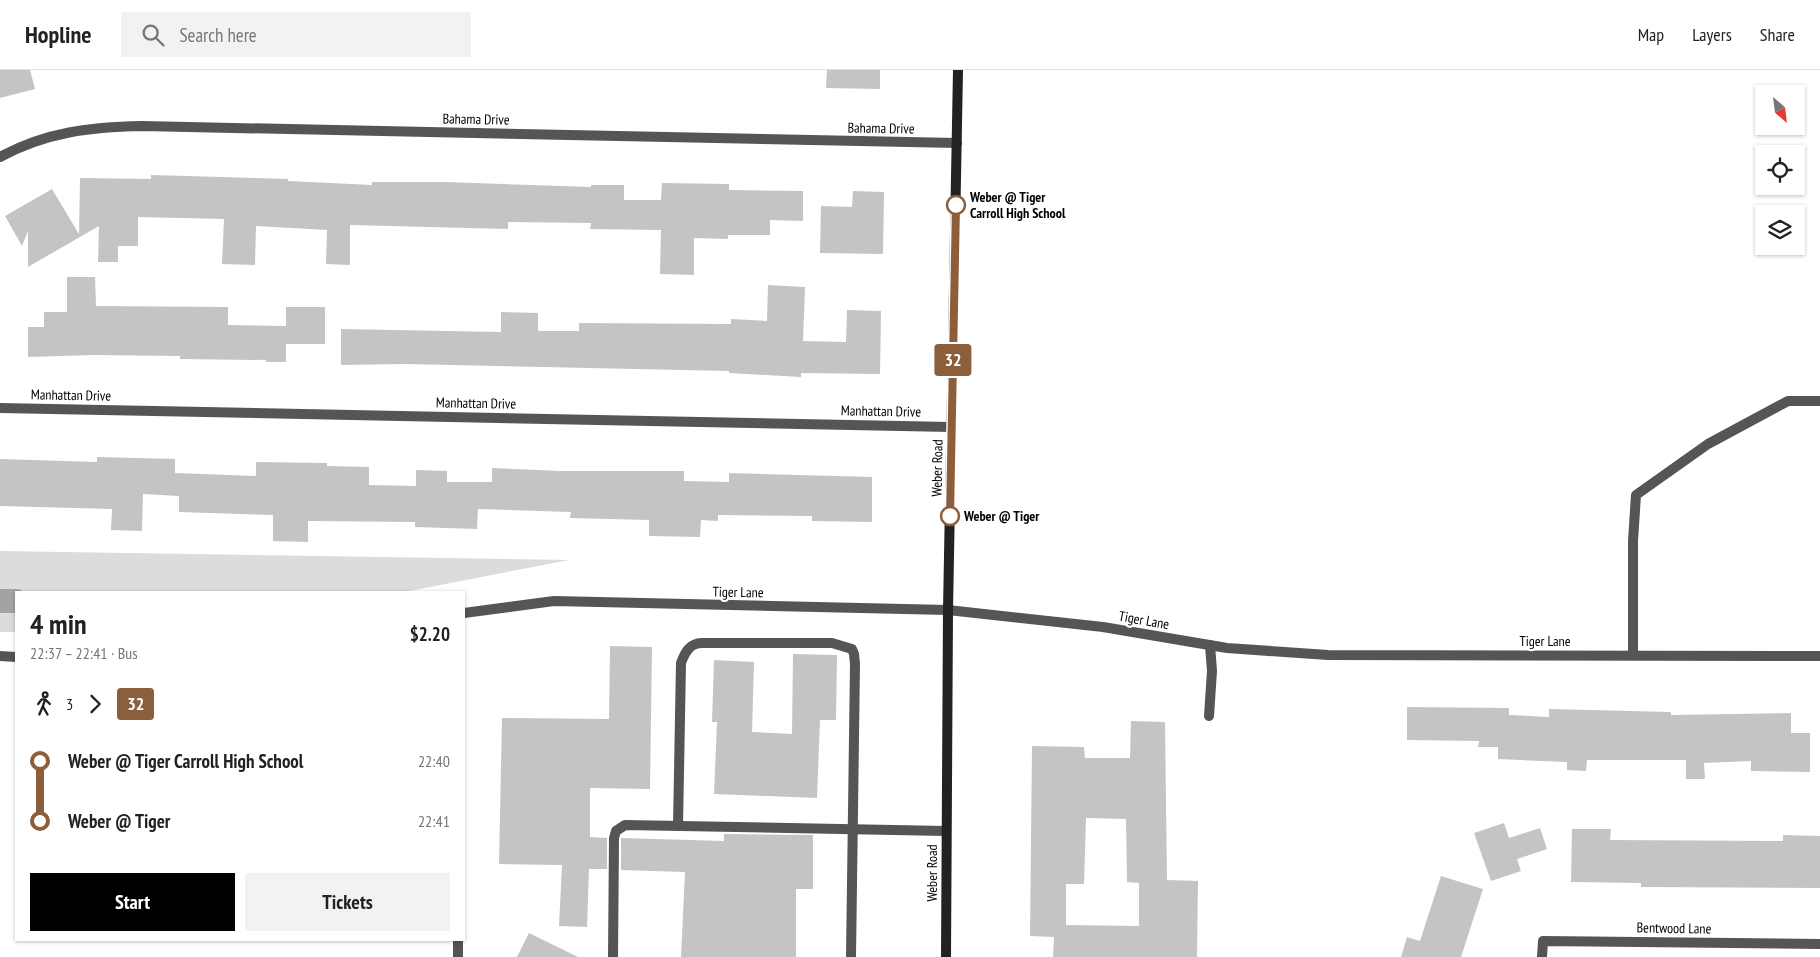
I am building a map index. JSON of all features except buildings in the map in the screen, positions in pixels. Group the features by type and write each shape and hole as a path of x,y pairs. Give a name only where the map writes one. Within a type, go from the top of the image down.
{"main road":[{"name":"Weber Road","path":"946,957 948,610 958,70"}],"street":[{"name":"Bahama Drive","path":"0,157 48,136 93,127 132,126 957,143"},
{"path":"1633,656 1633,541 1636,496 1708,444 1788,401 1820,401"},
{"name":"Manhattan Drive","path":"0,408 952,426"},
{"name":"Tiger Lane","path":"465,613 554,602 948,610 1104,627 1210,645 1328,655 1820,656"},
{"path":"678,826 681,663 685,653 696,643 702,642 832,643 845,645 854,654 851,957"},
{"path":"1209,716 1212,672 1210,645"},
{"path":"0,656 15,657"},
{"path":"613,957 614,838 616,831 625,825 946,831"},
{"path":"458,941 458,957"},
{"name":"Bentwood Lane","path":"1542,957 1543,941 1820,944"}],"shaded area":[{"path":"0,551 569,560 409,591 15,591 15,632 0,632"}],"waterway":[{"path":"0,601 15,601"}],"bus line":[{"name":"32","path":"950,516 956,205"}],"place":[{"name":"Weber @ Tiger Carroll High School","path":"956,205"},
{"name":"Weber @ Tiger","path":"950,516"}]}
